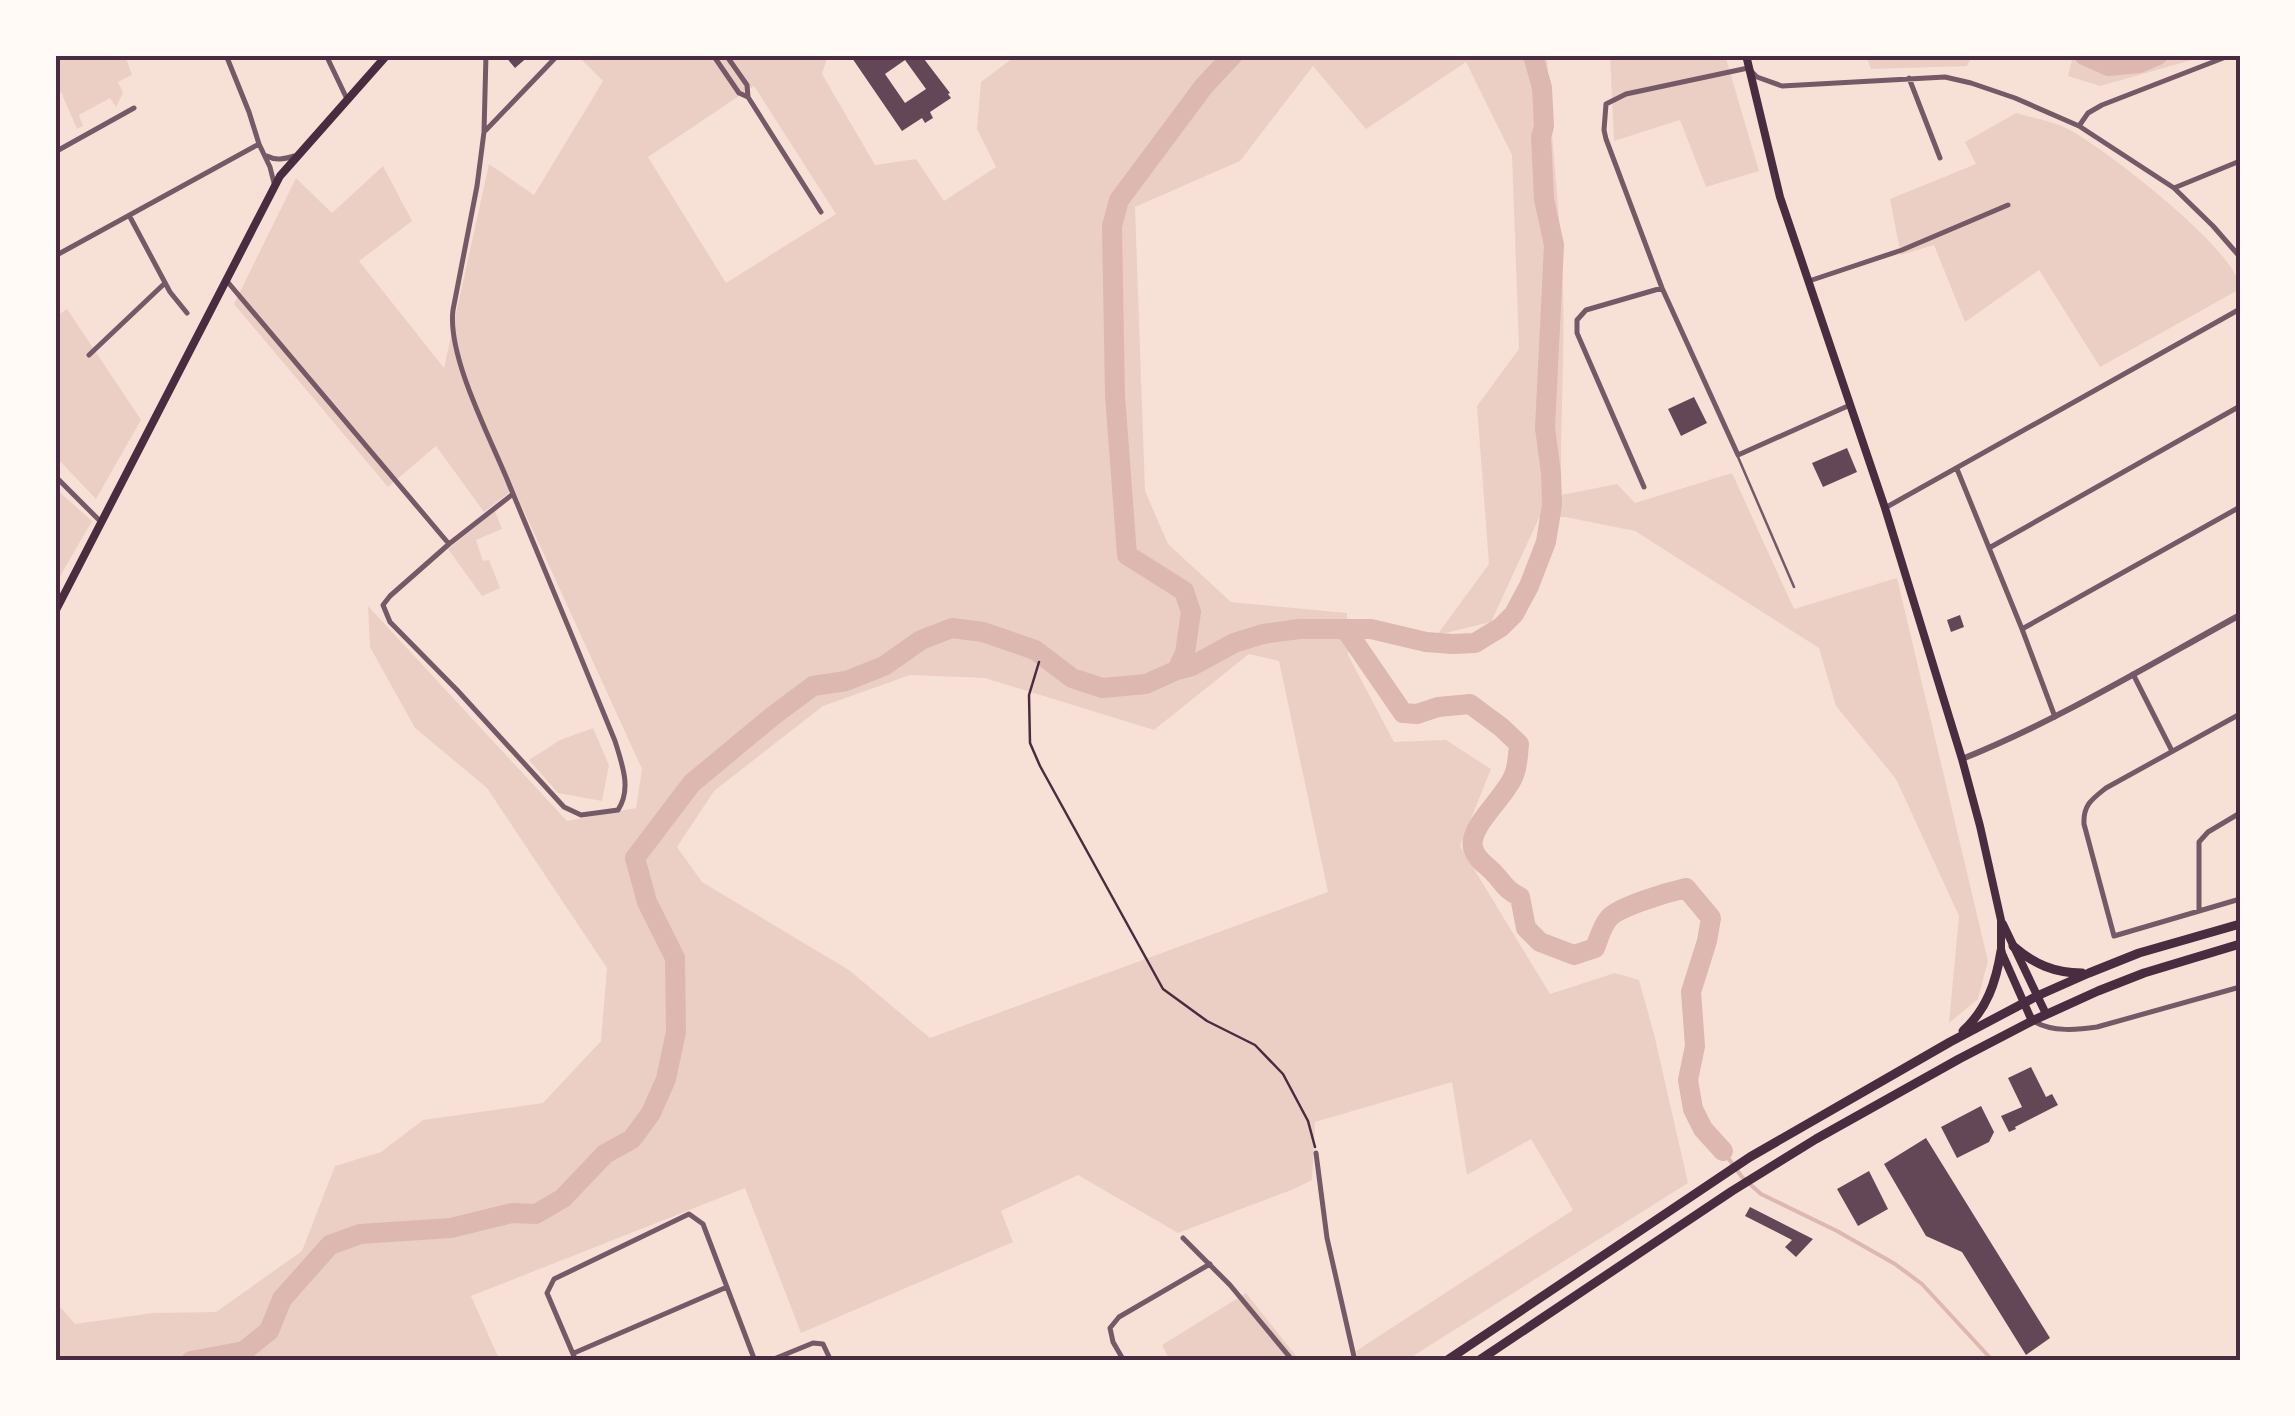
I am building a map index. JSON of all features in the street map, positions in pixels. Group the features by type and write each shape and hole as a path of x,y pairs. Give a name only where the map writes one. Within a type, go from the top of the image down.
{"highway":[{"path":"1446,1361 1750,1157 1950,1042 2089,973 2139,953 2240,924"},
{"path":"1478,1361 1764,1171 2032,1021 2144,972 2240,944"},
{"path":"2012,946 2030,961 2047,968 2089,973"},
{"path":"1950,1042 1986,1004 2001,950"}],"main road":[{"path":"55,612 274,187 296,156 388,55"},
{"path":"1746,55 1780,197 1885,508 1962,760 2001,920 2046,1014"},
{"path":"2001,920 2001,950 2032,1021"}],"street":[{"path":"226,55 274,187"},
{"path":"326,55 347,99"},
{"path":"486,55 484,132 477,186 451,324 470,389 615,741 623,766 626,798 618,810 581,815 564,808 390,622 383,605 449,544 513,494"},
{"path":"484,132 558,55"},
{"path":"713,55 739,93 748,97"},
{"path":"726,55 821,212"},
{"path":"2079,126 2088,113 2102,105 2231,55"},
{"path":"1850,405 1738,456 1662,288 1606,139 1606,104 1626,94 1748,68 1757,77 1782,86 1945,77 1971,83 2079,126 2174,188 2240,257"},
{"path":"1909,78 1940,158"},
{"path":"55,152 134,108"},
{"path":"55,256 259,144"},
{"path":"264,154 273,159 296,156"},
{"path":"2174,188 2240,162"},
{"path":"1808,281 1902,250 2008,205"},
{"path":"130,217 164,283 187,313"},
{"path":"226,280 449,544"},
{"path":"90,354 164,283"},
{"path":"1644,488 1577,334 1577,320 1586,310 1662,288"},
{"path":"1885,508 2240,309"},
{"path":"1990,548 2240,406"},
{"path":"1957,469 2054,718"},
{"path":"55,476 102,523"},
{"path":"2022,630 2240,507"},
{"path":"1962,760 2054,718 2240,614"},
{"path":"2133,674 2172,751"},
{"path":"2240,714 2106,788 2089,801 2083,813 2114,936 2240,899"},
{"path":"2199,911 2198,842 2240,814"},
{"path":"2032,1021 2044,1028 2097,1027 2240,988"},
{"path":"1316,1154 1327,1238 1355,1361"},
{"path":"727,1287 574,1357 547,1293 554,1279 689,1214 703,1224 727,1287 755,1361"},
{"path":"1182,1238 1210,1264 1293,1361"},
{"path":"1124,1361 1110,1328 1120,1317 1210,1264"},
{"path":"769,1361 813,1343 823,1344 831,1361"}],"lane":[{"path":"1738,456 1794,587"}],"path":[{"path":"1039,662 1029,695 1030,743 1163,989 1207,1021 1255,1045 1283,1074 1308,1121 1316,1154"}],"shaded area":[{"path":"55,55 125,55 132,75 118,82 123,93 116,107 110,98 79,115 83,126 77,129 61,92 55,95"},
{"path":"577,55 828,55 822,74 875,165 916,159 944,201 996,167 977,129 981,82 1017,55 1547,55 1563,292 1561,495 1617,484 1635,503 1732,473 1794,609 1897,578 1988,961 1978,999 1949,1023 1959,916 1896,779 1836,706 1819,648 1635,531 1565,517 1539,518 1491,622 1437,635 1489,564 1477,406 1519,349 1512,155 1466,62 1366,129 1313,66 1240,161 1135,207 1145,491 1168,544 1231,602 1347,613 1348,655 1394,742 1446,740 1491,769 1460,846 1550,994 1615,973 1639,980 1688,1183 1405,1361 1359,1361 1356,1351 1573,1210 1531,1139 1467,1175 1452,1082 1315,1122 1312,1180 1178,1233 1078,1175 1001,1211 1013,1242 801,1333 745,1188 471,1296 500,1361 55,1361 55,1301 75,1324 153,1313 216,1312 302,1251 335,1166 381,1152 423,1120 543,1103 601,1041 607,968 487,788 415,728 370,647 368,606 567,821 636,808 642,769 514,489 484,512 436,446 388,487 234,304 296,178 332,213 383,166 412,221 359,261 444,368 489,164 534,195 603,81","holes":["754,86 836,214 726,283 648,157","1249,654 1279,661 1328,892 930,1038 849,970 702,882 677,847 714,791 823,706 910,675 985,678 1154,730"]},
{"path":"1610,55 1725,55 1759,171 1706,187 1680,120 1614,141"},
{"path":"1866,55 1972,55 1967,66 1871,69"},
{"path":"2073,55 2209,55 2100,86 2068,76"},
{"path":"2016,113 2068,129 2138,178 2218,251 2234,272 2240,289 2100,367 2039,270 1965,322 1934,245 1901,255 1890,199 1976,164 1965,142"},
{"path":"67,309 141,420 96,499 55,456 55,317"},
{"path":"55,488 92,521 55,585"},
{"path":"495,511 502,529 476,540 483,561 489,560 500,588 482,596 448,549"},
{"path":"593,728 609,765 602,801 558,793 529,760 560,740"},
{"path":"1246,1293 1300,1361 1170,1361 1162,1345"}],"building":[{"path":"504,55 530,55 515,68"},
{"path":"921,55 951,98 930,112 933,118 925,123 922,118 902,131 852,58","holes":["905,60 926,89 905,103 885,74"]},
{"path":"1694,397 1707,423 1681,436 1668,409"},
{"path":"1847,448 1857,472 1823,487 1812,463"},
{"path":"1960,615 1964,627 1951,632 1947,620"},
{"path":"2031,1067 2046,1097 2052,1094 2058,1105 2009,1132 2001,1116 2022,1107 2008,1078"},
{"path":"1981,1106 1994,1132 1989,1142 1957,1158 1941,1127"},
{"path":"1926,1138 2050,1338 2026,1355 1962,1252 1926,1236 1884,1164"},
{"path":"1869,1171 1888,1209 1858,1226 1837,1189"},
{"path":"1750,1207 1813,1239 1796,1257 1785,1247 1792,1240 1745,1216"}],"waterway":[{"path":"191,1361 244,1351 269,1331 282,1299 330,1245 360,1234 451,1228 512,1213 536,1214 563,1198 605,1154 632,1139 651,1113 666,1079 676,1032 675,958 647,902 635,858 692,783 813,686 846,681 884,666 921,640 952,628 983,632 1035,650 1072,678 1102,688 1146,684 1177,670 1185,653 1191,612 1184,591 1127,555 1115,395 1112,226 1119,200 1204,86 1233,55"},
{"path":"1177,670 1234,643 1299,629 1371,629 1426,642 1475,643 1514,614 1546,542 1552,505 1545,428 1554,245 1544,199 1542,88 1533,55"},
{"path":"2084,55 2109,66 2139,63 2158,55"},
{"path":"1346,630 1403,713 1470,704 1519,744 1514,775 1476,830 1473,848 1507,888 1520,897 1526,928 1540,942 1574,955 1595,948 1604,925 1615,913 1686,888 1711,918 1691,992 1695,1046 1688,1080 1693,1109 1703,1129 1723,1151"},
{"path":"1723,1151 1761,1194 1837,1231 1922,1284 1993,1361"}]}
